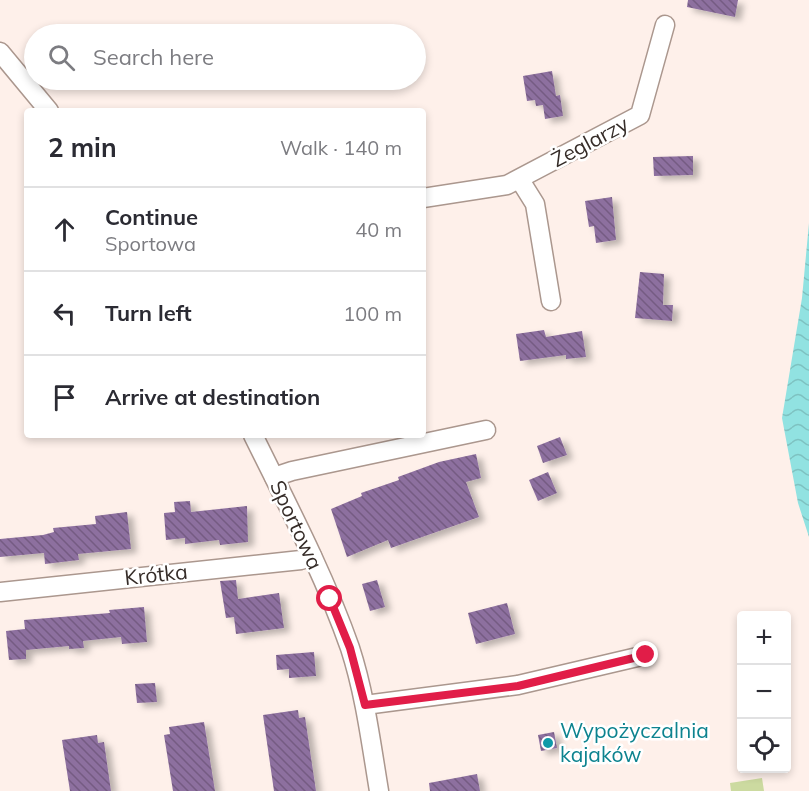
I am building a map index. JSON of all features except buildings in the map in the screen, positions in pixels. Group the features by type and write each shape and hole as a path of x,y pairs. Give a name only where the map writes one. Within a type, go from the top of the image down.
{"street":[{"name":"Żeglarzy","path":"426,198 507,185 520,180 640,115 665,25"},
{"path":"0,52 24,81"},
{"path":"32,90 47,108"},
{"path":"520,180 535,204 551,301"},
{"path":"274,477 292,471 486,430"},
{"name":"Sportowa","path":"254,438 312,556 350,648 365,705 379,791"},
{"name":"Krótka","path":"0,592 290,561 312,556"},
{"path":"365,705 518,686 646,655"}],"green space":[{"path":"762,778 764,791 731,791 730,783"}],"water":[{"path":"809,223 809,537 798,503 782,418 802,298"}],"place":[{"name":"Wypożyczalnia kajaków","path":"548,743"}],"route":[{"path":"330,599 350,648 365,705 518,686 646,655"}]}
